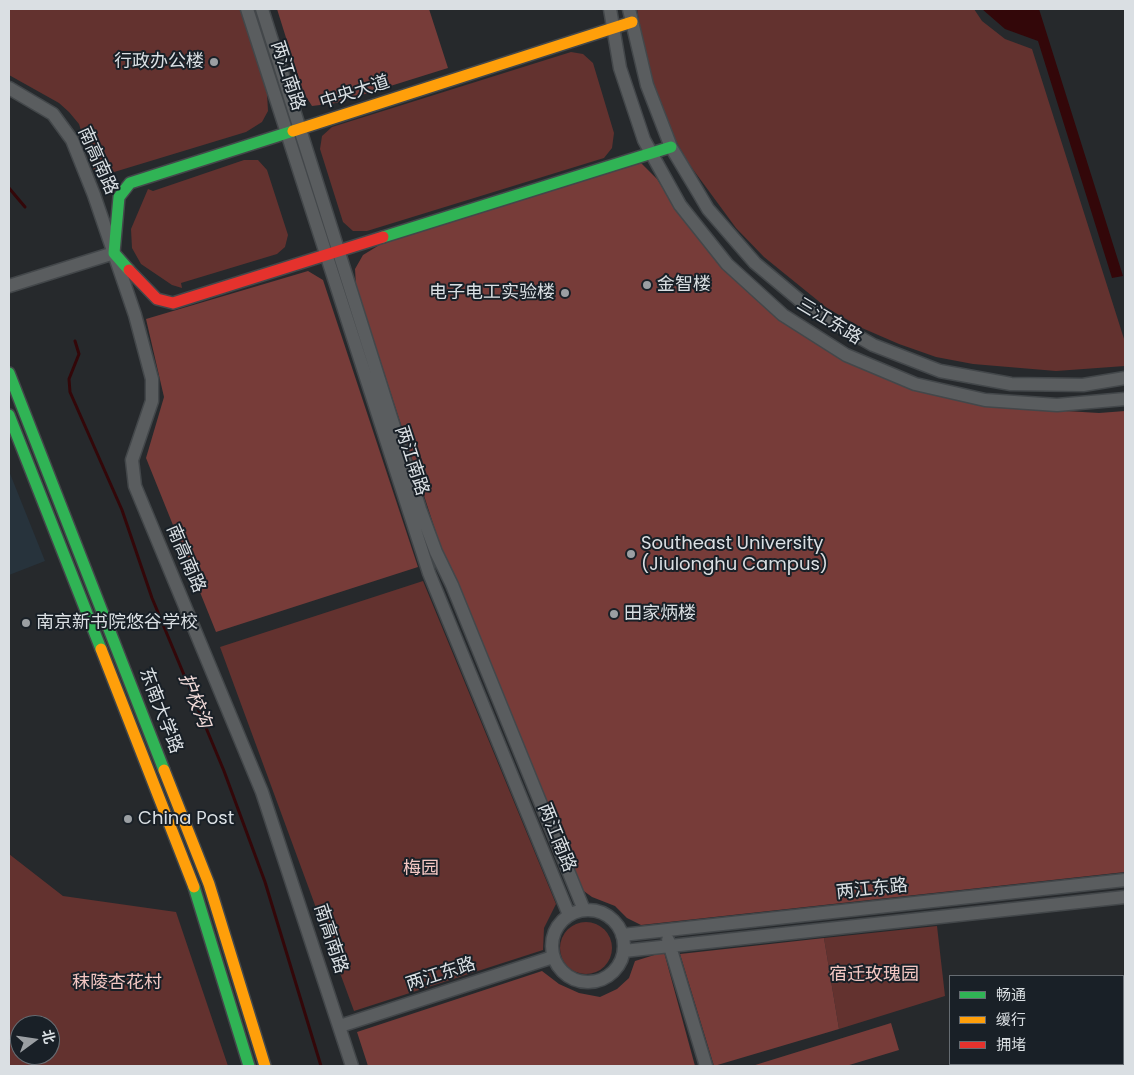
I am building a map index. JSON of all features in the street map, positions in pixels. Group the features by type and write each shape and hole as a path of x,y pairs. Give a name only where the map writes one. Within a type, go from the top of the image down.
{"main road":[{"name":"中央大道","path":"114,253 119,197 130,183 632,22"},
{"path":"114,253 157,299 173,303 671,147"},
{"name":"东南大学路","path":"9,374 208,884 265,1066"},
{"name":"东南大学路","path":"9,416 195,890 249,1066"}],"street":[{"name":"两江南路","path":"247,9 287,133 333,254 436,552 455,594 584,910"},
{"name":"两江南路","path":"262,9 300,129 333,254 428,573 569,915"},
{"name":"三江东路","path":"610,9 620,68 644,140 680,205 727,264 783,314 846,355 915,384 985,400 1058,405 1125,399"},
{"name":"三江东路","path":"629,9 647,86 671,147 708,209 755,263 810,309 873,345 940,370 1011,384 1083,385 1125,378"},
{"name":"南高南路","path":"9,88 53,114 72,140 94,195 135,315 152,379 152,401 132,460 135,486 262,792 352,1066"},
{"path":"9,286 114,253"},
{"name":"两江东路","path":"622,935 1125,880"},
{"name":"两江东路","path":"624,951 1125,897"},
{"path":"584,910 604,913 614,920 622,935 624,951 619,965 612,974 590,983 578,982 558,968 553,957 551,945 554,933 560,923 569,915 584,910"},
{"path":"665,930 706,1066"},
{"name":"两江东路","path":"340,1026 553,957"}],"shaded area":[{"path":"277,9 429,9 448,68 336,103 312,106 303,92"},
{"path":"982,9 1039,9 1123,276 1112,278 1038,41 1005,29"},
{"path":"640,162 657,179 674,205 704,243 749,293 806,337 843,357 894,379 1049,410 1099,413 1125,411 1125,872 641,925 627,918 615,906 592,897 581,889 441,548 356,286 355,269 363,255 381,244"},
{"path":"308,271 323,280 418,567 216,632 146,458 164,397 146,319"},
{"path":"9,471 45,561 9,575"},
{"path":"824,938 839,1029 714,1066 680,954"},
{"path":"664,952 695,1066 368,1066 357,1032 542,971 559,984 579,993 600,997 617,989 629,978 635,961"},
{"path":"891,1023 899,1050 846,1066 752,1066"}],"green space":[{"path":"9,9 241,9 267,93 268,111 262,122 246,132 101,176 95,174 79,124 69,112 59,103 9,75"},
{"path":"637,9 974,9 982,21 1005,39 1032,49 1125,342 1125,366 1056,371 973,364 936,357 862,328 827,308 764,257 736,228 689,164 672,134 658,101 647,65"},
{"path":"571,52 583,54 593,63 614,133 612,148 604,158 367,231 353,231 343,222 320,149 322,136 332,127"},
{"path":"244,160 258,160 267,170 288,235 285,247 277,254 181,283 182,288 172,285 141,264 132,248 131,229 148,189 153,191"},
{"name":"梅园","path":"423,581 556,904 544,928 543,950 354,1011 220,647"},
{"name":"秣陵杏花村","path":"9,854 63,896 176,912 228,1066 9,1066"},
{"path":"581,922 591,922 605,929 612,943 612,953 605,967 591,974 581,974 571,970 564,963 560,953 560,943 564,933 571,926"},
{"name":"宿迁玫瑰园","path":"937,926 945,996 839,1029 824,938"}],"waterway":[{"name":"护校沟","path":"9,188 25,207"},
{"name":"护校沟","path":"75,341 79,354 69,379 70,392 122,510 152,598 224,771 265,882 321,1066"}],"traffic: fast":[{"path":"129,270 114,253 119,197 130,183 293,131"},
{"path":"383,237 671,147"},
{"path":"9,373 164,770"},
{"path":"9,415 101,649"},
{"path":"194,887 249,1066"}],"traffic: slow":[{"path":"293,131 632,22"},
{"path":"101,649 194,887"},
{"path":"164,770 209,884 265,1066"}],"traffic: jam":[{"path":"129,270 157,299 173,303 383,237"}],"place":[{"name":"行政办公楼","path":"214,62"},
{"name":"金智楼","path":"647,285"},
{"name":"电子电工实验楼","path":"565,293"},
{"name":"Southeast University (Jiulonghu Campus)","path":"631,554"},
{"name":"田家炳楼","path":"614,614"},
{"name":"南京新书院悠谷学校","path":"26,623"},
{"name":"China Post","path":"128,819"}]}
